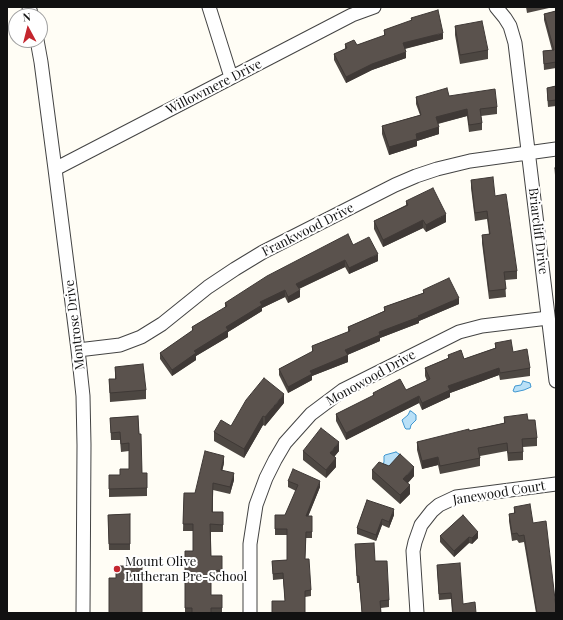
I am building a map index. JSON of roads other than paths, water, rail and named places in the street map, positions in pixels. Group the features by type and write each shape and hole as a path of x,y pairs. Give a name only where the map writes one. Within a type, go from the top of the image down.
{"street":[{"path":"208,7 232,77"},
{"name":"Willowmere Drive","path":"55,169 352,15 374,7"},
{"path":"496,7 505,18 513,34 528,153"},
{"name":"Montrose Drive","path":"38,48 78,350 82,396 84,445 83,613"},
{"name":"Frankwood Drive","path":"78,350 120,344 141,337 162,324 208,287 263,252 395,185 437,169 470,161 556,149"},
{"name":"Briarcliff Drive","path":"528,153 556,381"},
{"name":"Monowood Drive","path":"250,613 250,544 256,505 266,478 285,443 311,414 343,390 458,332 482,326 548,318"},
{"name":"Janewood Court","path":"417,613 414,542 421,525 432,511 439,505 456,497 556,484"}],"water":[{"path":"523,381 530,383 531,387 515,392 513,391 515,386 521,385"},
{"path":"410,411 416,415 416,420 411,425 410,429 406,429 402,420"},
{"path":"396,452 399,454 400,458 390,468 383,464 385,455"}],"place":[{"name":"Mount Olive Lutheran Pre-School","path":"117,569"}]}
